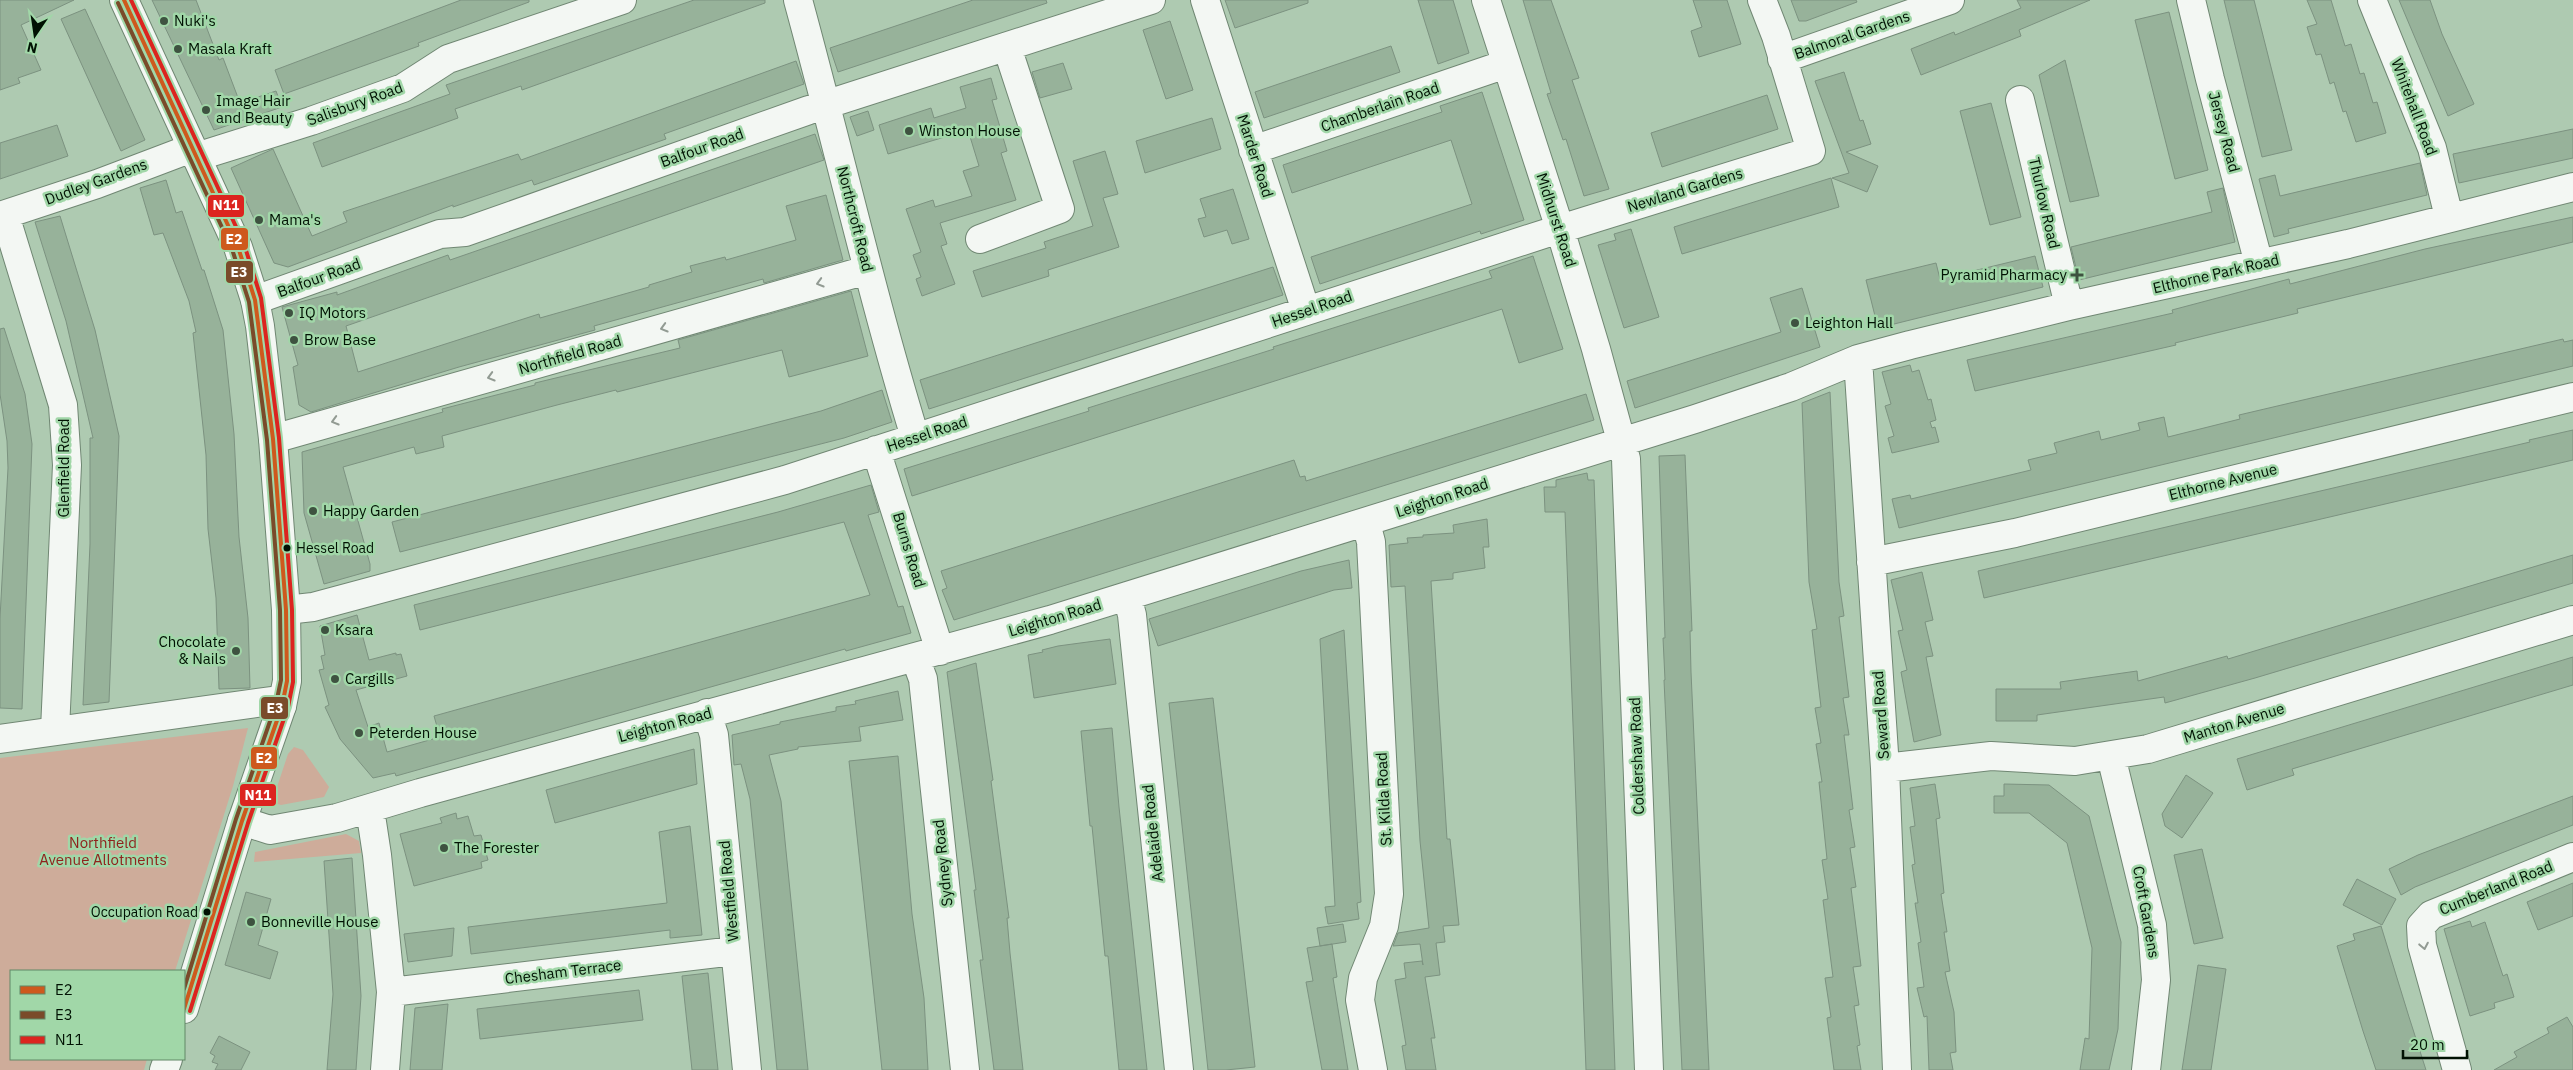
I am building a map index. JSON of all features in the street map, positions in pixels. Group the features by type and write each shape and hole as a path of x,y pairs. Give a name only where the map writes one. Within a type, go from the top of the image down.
{"street":[{"path":"124,0 238,247 255,300 260,326 273,439 286,610 287,681 282,706 242,821 185,1005"},
{"name":"Salisbury Road","path":"194,152 311,121 403,88 448,59 622,0"},
{"name":"Northcroft Road","path":"798,0 827,105 867,270 915,438"},
{"name":"Balfour Road","path":"255,300 440,234 465,232 827,105 1151,0"},
{"name":"Marder Road","path":"1204,0 1306,311"},
{"name":"Midhurst Road","path":"1486,0 1560,229 1622,442"},
{"path":"1762,0 1782,59"},
{"name":"Balmoral Gardens","path":"1782,59 1950,0"},
{"name":"Jersey Road","path":"2191,0 2210,79 2260,264"},
{"name":"Whitehall Road","path":"2372,0 2432,148 2449,217"},
{"path":"980,239 1060,209 1008,47"},
{"name":"Newland Gardens","path":"1560,229 1811,151 1782,59"},
{"name":"Chamberlain Road","path":"1253,150 1506,64"},
{"name":"Thurlow Road","path":"2020,100 2069,306"},
{"name":"Dudley Gardens","path":"2,215 194,152"},
{"name":"Elthorne Park Road","path":"1858,360 2069,306 2348,244 2573,187"},
{"name":"Glenfield Road","path":"2,215 63,405 67,465 56,730"},
{"name":"Hessel Road","path":"286,610 313,607 785,480 1560,229"},
{"name":"Northfield Road","path":"273,439 867,270"},
{"name":"Leighton Road","path":"242,821 270,830 337,818 707,713 927,654 1127,596 1366,523 1791,387 1858,360"},
{"name":"Seward Road","path":"1858,360 1885,768 1898,1070"},
{"name":"Elthorne Avenue","path":"1871,562 2015,533 2573,397"},
{"name":"Coldershaw Road","path":"1622,442 1626,459 1648,1070"},
{"name":"Burns Road","path":"876,450 927,654"},
{"name":"St. Kilda Road","path":"1366,523 1371,542 1389,894 1384,926 1363,978 1360,1000 1373,1070"},
{"name":"Adelaide Road","path":"1127,596 1132,615 1179,1070"},
{"name":"Manton Avenue","path":"1885,768 1991,756 2075,761 2148,749 2573,620"},
{"name":"Sydney Road","path":"927,654 923,679 965,1070"},
{"path":"0,739 271,701 282,706"},
{"name":"Westfield Road","path":"707,713 714,735 747,1070"},
{"name":"Croft Gardens","path":"2111,756 2152,926 2156,980 2146,1070"},
{"path":"370,809 378,855 391,992 385,1070"},
{"name":"Cumberland Road","path":"2457,1070 2422,945 2421,926 2431,915 2573,857"},
{"name":"Chesham Terrace","path":"391,992 734,951"}],"green space":[{"name":"Northfield Avenue Allotments","path":"248,728 233,786 175,970 10,970 10,1060 147,1060 144,1070 0,1070 0,758"},
{"path":"294,747 303,750 329,787 324,797 281,805 275,803 274,796 288,754"},
{"path":"346,834 359,841 361,853 254,862 255,852"}],"building":[{"path":"0,0 74,0 21,25 41,70 18,78 20,83 0,90"},
{"path":"152,0 196,0 219,60 223,58 240,103 276,91 282,107 214,130"},
{"path":"461,0 529,0 529,2 418,43 419,46 284,94 275,70"},
{"path":"694,0 765,0 765,3 522,90 521,86 455,109 458,118 322,167 313,143 450,94 446,85"},
{"path":"973,0 1046,0 1047,3 838,72 830,48"},
{"path":"1225,0 1308,0 1308,3 1235,28"},
{"path":"1418,0 1453,0 1469,53 1438,64"},
{"path":"1523,0 1551,0 1579,78 1572,80 1609,189 1584,196 1566,139 1563,140 1547,94 1551,93"},
{"path":"1693,0 1727,0 1741,44 1699,57 1691,31 1702,27"},
{"path":"1791,0 1856,0 1857,2 1806,21 1799,21"},
{"path":"2017,0 2090,0 2019,30 2021,36 1921,75 1911,49 1954,32 1955,35 2021,8"},
{"path":"2224,0 2254,0 2292,150 2262,157"},
{"path":"2307,0 2331,0 2345,46 2351,44 2360,74 2364,73 2373,103 2377,102 2386,133 2356,142 2346,111 2343,112 2334,82 2330,84 2321,54 2316,55 2307,27 2317,24"},
{"path":"2399,0 2430,0 2442,34 2474,104 2448,116"},
{"path":"85,9 145,140 121,151 61,19"},
{"path":"2169,12 2208,170 2175,179 2135,20"},
{"path":"1170,21 1193,90 1166,99 1143,30"},
{"path":"1391,46 1400,72 1264,118 1255,92"},
{"path":"2065,60 2099,196 2070,202 2039,75"},
{"path":"796,61 804,84 664,134 666,139 534,185 532,180 453,207 453,205 288,267 274,263 231,168 273,149 312,236 347,222 343,212 518,154 521,160"},
{"path":"1063,63 1072,89 1040,98 1032,72"},
{"path":"1844,72 1860,121 1863,120 1871,144 1846,152 1878,166 1867,192 1832,178 1849,173 1815,81"},
{"path":"991,78 997,99 992,100 1007,151 1001,153 1016,200 940,223 947,244 941,246 955,284 922,296 916,279 921,277 913,255 921,252 906,209 933,200 935,207 972,196 963,171 979,166 968,130 888,154 879,125 931,108 934,118 966,108 960,87"},
{"path":"1482,92 1524,220 1481,234 1480,231 1320,284 1311,257 1472,204 1451,140 1292,193 1283,165 1442,112 1440,106"},
{"path":"1767,95 1778,129 1662,167 1651,133"},
{"path":"1991,103 2021,217 1990,225 1960,111"},
{"path":"868,111 874,130 857,136 850,117"},
{"path":"1212,118 1221,149 1145,173 1136,141"},
{"path":"57,125 68,156 0,179 0,143"},
{"path":"2573,129 2573,158 2459,183 2453,154"},
{"path":"815,134 824,160 346,326 358,372 539,314 540,318 649,287 649,285 692,272 690,266 725,257 726,260 796,240 786,206 826,195 843,260 764,283 763,279 594,326 595,330 459,367 311,412 299,405 293,367 298,365 282,307 337,292 337,295 448,255 450,260"},
{"path":"1105,151 1118,194 1103,198 1119,247 1048,270 1049,276 982,297 973,271 1046,248 1044,242 1093,226 1073,161"},
{"path":"2420,163 2427,195 2288,229 2289,233 2274,237 2259,179 2275,175 2280,196"},
{"path":"1831,178 1839,207 1682,254 1674,227"},
{"path":"166,180 176,213 182,211 202,270 204,270 223,330 234,434 239,537 248,618 250,688 219,689 216,598 208,529 206,455 193,333 196,332 189,301 163,233 154,235 140,188"},
{"path":"2223,188 2235,242 2079,280 2071,247 2212,212 2207,192"},
{"path":"1233,189 1249,239 1232,244 1227,230 1204,237 1198,219 1206,217 1200,199"},
{"path":"60,216 95,330 119,436 109,702 83,705 90,544 90,438 93,438 66,321 35,222"},
{"path":"2573,217 2573,242 2297,309 2298,313 2175,343 2176,345 1975,391 1967,360 2173,313 2172,310 2289,279 2290,284 2425,249"},
{"path":"1631,229 1659,317 1624,328 1598,245 1616,240 1614,234"},
{"path":"1533,256 1563,349 1519,363 1502,309 912,496 904,469 1089,411 1088,408 1274,349 1273,347 1492,278 1489,271"},
{"path":"2035,256 2043,287 1878,328 1866,280 1936,263 1940,279"},
{"path":"1273,267 1283,295 929,409 920,380"},
{"path":"1802,288 1820,347 1635,408 1627,381 1781,332 1770,298"},
{"path":"851,291 868,356 789,377 782,350 617,392 616,390 442,436 444,447 416,454 414,447 343,467 370,564 370,571 324,584 304,513 302,452 443,412 442,409 535,385 535,383 680,348 678,340"},
{"path":"4,328 25,394 32,444 22,709 0,708 0,618 8,468 7,441 0,394 0,329"},
{"path":"2563,339 2564,342 2573,340 2573,366 1899,528 1892,499 1910,495 1911,499 2031,470 2028,460 2057,453 2054,443 2099,431 2101,440 2140,430 2138,423 2164,417 2168,437 2240,419 2239,415"},
{"path":"1910,365 1912,372 1919,370 1928,400 1931,399 1936,420 1930,422 1932,428 1935,427 1939,442 1892,453 1888,438 1894,436 1885,406 1891,404 1882,372"},
{"path":"882,390 892,422 844,438 400,552 392,522 821,411"},
{"path":"1830,392 1839,582 1844,616 1839,617 1849,697 1843,698 1849,735 1844,735 1853,809 1849,810 1855,847 1850,848 1856,887 1851,888 1861,966 1853,967 1859,1005 1854,1006 1860,1045 1857,1046 1861,1070 1834,1070 1827,1018 1831,1017 1825,978 1833,977 1823,900 1828,899 1822,860 1827,859 1819,782 1822,782 1816,744 1821,743 1815,708 1821,707 1812,630 1817,629 1809,582 1802,403"},
{"path":"1586,394 1594,420 954,620 942,590 947,588 941,571 1294,460 1300,477 1305,476 1306,481"},
{"path":"2573,430 2573,460 1984,598 1978,571 2530,442 2529,440"},
{"path":"1685,455 1692,631 1690,631 1691,672 1709,1070 1682,1070 1664,680 1663,638 1665,638 1659,456"},
{"path":"1587,473 1588,480 1594,480 1615,1070 1586,1070 1565,512 1545,512 1544,487 1556,487 1556,480"},
{"path":"871,485 879,512 868,515 898,607 903,606 911,633 846,651 845,649 396,776 395,773 373,778 340,739 325,707 329,705 319,670 324,669 321,656 325,655 320,626 357,615 369,660 396,653 396,655 401,654 407,676 356,690 368,727 379,723 387,752 440,737 434,716 870,595 844,522 420,630 414,605 778,512"},
{"path":"1487,519 1489,547 1483,547 1485,568 1453,573 1453,579 1431,581 1447,839 1450,839 1459,925 1443,926 1445,942 1436,943 1440,975 1425,977 1435,1038 1431,1038 1436,1070 1406,1070 1402,1046 1406,1045 1395,980 1406,978 1404,963 1422,961 1423,965 1420,944 1393,946 1398,933 1429,928 1420,841 1405,586 1391,587 1389,545 1408,543 1407,538 1423,537 1423,535 1454,533 1453,525"},
{"path":"2573,555 2573,583 2255,678 2165,703 2164,697 2037,715 2037,721 1996,721 1996,689 2061,689 2060,682 2137,671 2138,681 2227,656 2228,659"},
{"path":"1349,560 1352,588 1334,590 1158,646 1149,619 1301,571"},
{"path":"1922,572 1933,620 1925,622 1933,656 1926,657 1941,735 1914,742 1901,672 1907,670 1898,631 1903,630 1891,580"},
{"path":"1344,630 1361,902 1357,903 1359,919 1328,924 1325,907 1335,906 1320,639"},
{"path":"1110,639 1116,684 1034,698 1028,655 1058,646"},
{"path":"2573,657 2573,685 2292,769 2294,775 2247,790 2237,759"},
{"path":"976,663 993,780 991,781 1009,918 1007,918 1010,953 1023,1070 994,1070 980,960 983,960 974,890 976,890 947,672"},
{"path":"898,691 903,720 859,727 861,741 798,747 798,749 769,755 781,801 808,1070 777,1070 750,799 741,764 734,765 732,735 780,724 780,722 836,711 836,707 856,704 855,701"},
{"path":"1213,698 1255,1067 1226,1070 1208,1070 1169,703"},
{"path":"1112,728 1147,1070 1119,1070 1108,956 1105,956 1092,826 1090,826 1081,731"},
{"path":"694,749 697,784 555,823 546,790"},
{"path":"898,756 912,914 924,998 928,1070 882,1070 849,761"},
{"path":"2186,775 2213,793 2182,838 2165,826 2162,814"},
{"path":"1935,784 1940,818 1936,819 1944,893 1941,894 1947,932 1944,932 1950,971 1945,972 1954,1012 1956,1052 1950,1053 1953,1070 1929,1070 1927,1016 1924,1017 1917,988 1924,987 1918,943 1921,942 1915,903 1918,903 1912,865 1915,864 1910,827 1915,826 1910,788"},
{"path":"2004,784 2049,785 2089,816 2121,942 2118,1029 2109,1070 2080,1070 2085,1038 2089,1039 2092,948 2067,843 2029,813 1994,813 1994,796 2004,796"},
{"path":"2573,796 2573,825 2415,887 2401,895 2389,869 2418,855"},
{"name":"The Forester","path":"456,813 457,819 468,816 474,836 481,835 488,860 481,862 482,868 414,886 400,834 442,823 440,818"},
{"path":"690,826 702,935 670,938 670,930 471,954 468,927 667,903 659,832"},
{"path":"2202,849 2223,938 2194,944 2174,855"},
{"path":"352,858 361,996 356,1070 327,1070 333,994 324,861"},
{"path":"2357,879 2396,899 2382,925 2343,905"},
{"path":"2573,883 2573,916 2538,930 2527,902"},
{"name":"Bonneville House","path":"246,892 271,899 258,945 278,952 270,979 225,965"},
{"path":"2470,921 2472,927 2485,922 2503,976 2507,974 2514,997 2494,1003 2495,1008 2470,1016 2444,929"},
{"path":"1343,924 1346,942 1320,946 1317,928"},
{"path":"2381,926 2426,1070 2376,1070 2363,1031 2337,946 2355,940 2353,934"},
{"path":"454,928 452,956 408,962 404,934"},
{"path":"1332,944 1337,977 1333,978 1348,1070 1322,1070 1306,982 1313,981 1307,948"},
{"path":"2198,965 2226,969 2211,1070 2182,1070"},
{"path":"708,973 718,1070 692,1070 682,976"},
{"path":"639,990 643,1020 480,1039 477,1009"},
{"path":"448,1004 442,1070 410,1070 415,1008"},
{"path":"2567,1017 2573,1027 2573,1070 2494,1070 2517,1057 2514,1052 2549,1033 2547,1028"},
{"path":"219,1036 250,1052 241,1070 215,1070 218,1064 212,1062 215,1056 210,1053"}],"transit line":[{"name":"E2","path":"124,0 238,247 255,300 273,439 286,610 287,681 282,706 242,821 185,1006"},
{"name":"N11","path":"131,0 244,244 261,298 279,438 292,610 293,682 288,707 248,823 190,1011"},
{"name":"E3","path":"118,3 232,249 249,302 267,440 280,610 281,680 276,704 236,819 185,986"}],"place":[{"name":"Nuki's","path":"164,21"},
{"name":"Masala Kraft","path":"178,49"},
{"name":"Image Hair and Beauty","path":"206,110"},
{"name":"Winston House","path":"909,131"},
{"name":"Mama's","path":"259,220"},
{"name":"Pyramid Pharmacy","path":"2077,275"},
{"name":"IQ Motors","path":"289,313"},
{"name":"Leighton Hall","path":"1795,323"},
{"name":"Brow Base","path":"294,340"},
{"name":"Happy Garden","path":"313,511"},
{"name":"Hessel Road","path":"287,548"},
{"name":"Ksara","path":"325,630"},
{"name":"Chocolate & Nails","path":"236,651"},
{"name":"Cargills","path":"335,679"},
{"name":"Peterden House","path":"359,733"},
{"name":"The Forester","path":"444,848"},
{"name":"Occupation Road","path":"207,912"},
{"name":"Bonneville House","path":"251,922"}]}
